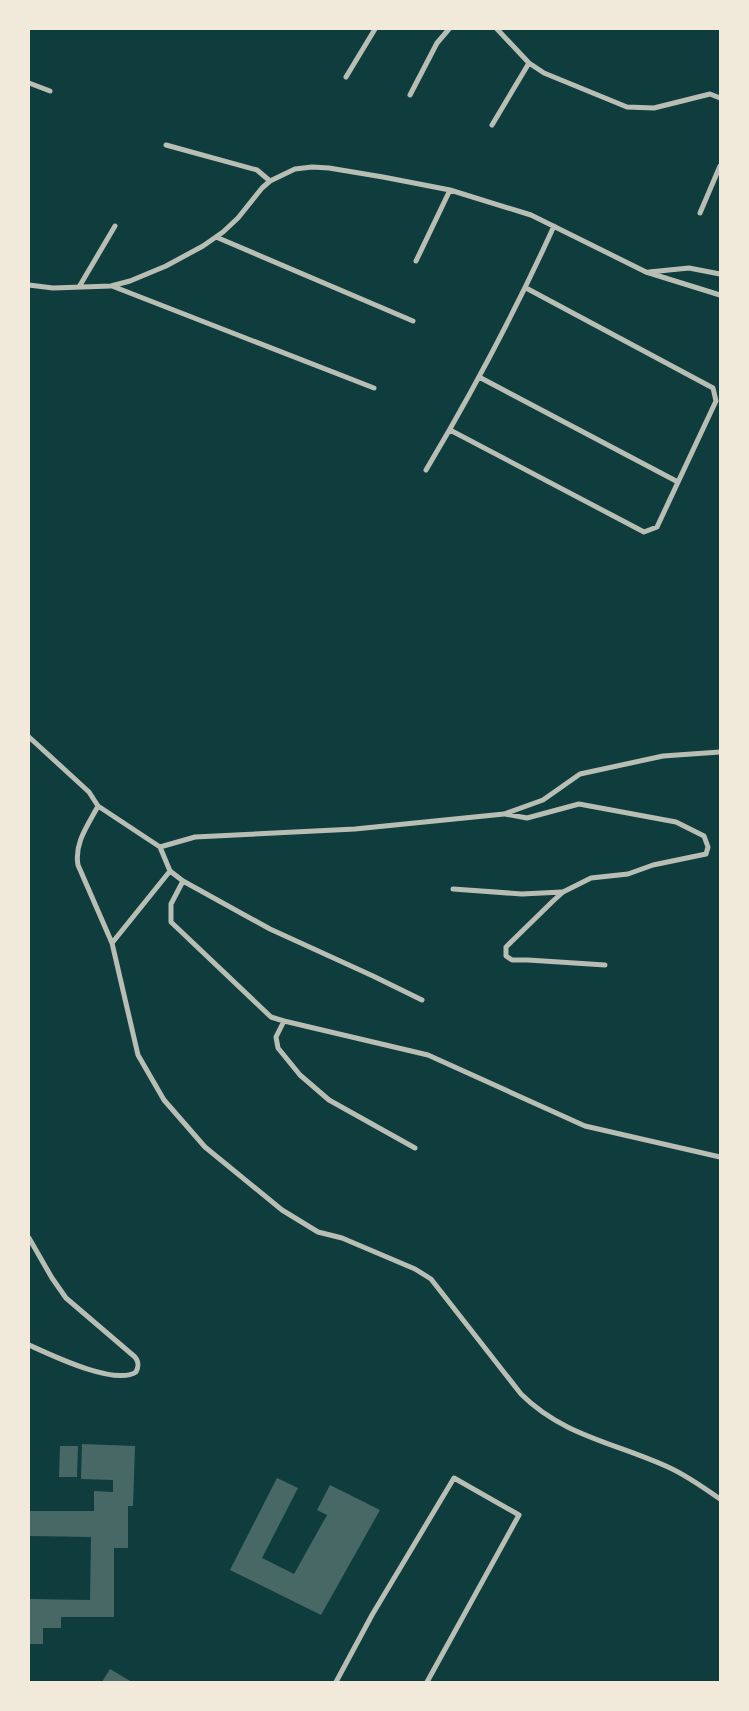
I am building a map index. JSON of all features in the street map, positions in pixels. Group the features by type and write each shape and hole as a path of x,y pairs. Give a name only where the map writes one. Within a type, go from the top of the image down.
{"street":[{"path":"346,77 375,29"},
{"path":"410,95 437,43 449,29"},
{"path":"497,29 529,63 544,74 627,107 654,108 710,94 720,98"},
{"path":"492,125 529,63"},
{"path":"29,83 50,91"},
{"path":"166,145 257,170 270,181"},
{"path":"700,213 720,166"},
{"path":"29,285 53,288 79,288 111,286 130,281 185,257 216,237 238,218 270,181 295,169 320,167 450,190 532,215 646,272 720,295"},
{"path":"416,261 450,190"},
{"path":"79,288 115,226"},
{"path":"426,470 480,377 526,288 554,226"},
{"path":"216,237 413,321"},
{"path":"646,272 689,268 720,274"},
{"path":"111,286 374,388"},
{"path":"450,430 644,532 657,527 716,401 713,388 526,288"},
{"path":"480,377 678,482"},
{"path":"29,736 89,792 98,806 160,847 170,872 183,881 270,929 422,1000"},
{"path":"160,847 195,837 355,829 504,814 543,800 580,774 662,756 720,752"},
{"path":"504,814 527,818 579,804 676,822 704,836 708,847 706,854 653,864 628,874 591,878 563,892 506,947 506,956 512,960 604,965"},
{"path":"98,806 79,840 76,856 78,865 112,943 138,1055 164,1100 205,1147 282,1210 302,1223 318,1232 342,1238 415,1269 431,1279 521,1394 550,1418 572,1430 668,1467 720,1499"},
{"path":"112,943 170,872"},
{"path":"183,881 171,904 171,922 271,1017 428,1056 585,1126 720,1157"},
{"path":"453,889 522,894 563,892"},
{"path":"284,1021 276,1037 278,1048 300,1075 329,1100 415,1148"},
{"path":"29,1238 66,1298 135,1357 139,1363 136,1372 125,1376 82,1368 29,1345"},
{"path":"336,1682 372,1616 454,1478 518,1515 427,1682"}],"building":[{"path":"82,1444 135,1446 133,1506 128,1506 128,1548 114,1548 114,1617 61,1617 61,1628 43,1628 43,1644 29,1644 29,1599 90,1600 91,1537 29,1536 29,1511 94,1511 94,1491 113,1492 113,1480 81,1479"},
{"path":"60,1446 78,1446 77,1477 59,1477"},
{"path":"277,1478 298,1488 262,1558 294,1574 327,1515 317,1510 330,1485 380,1510 321,1615 230,1570"},
{"path":"110,1669 132,1682 102,1682"}]}
